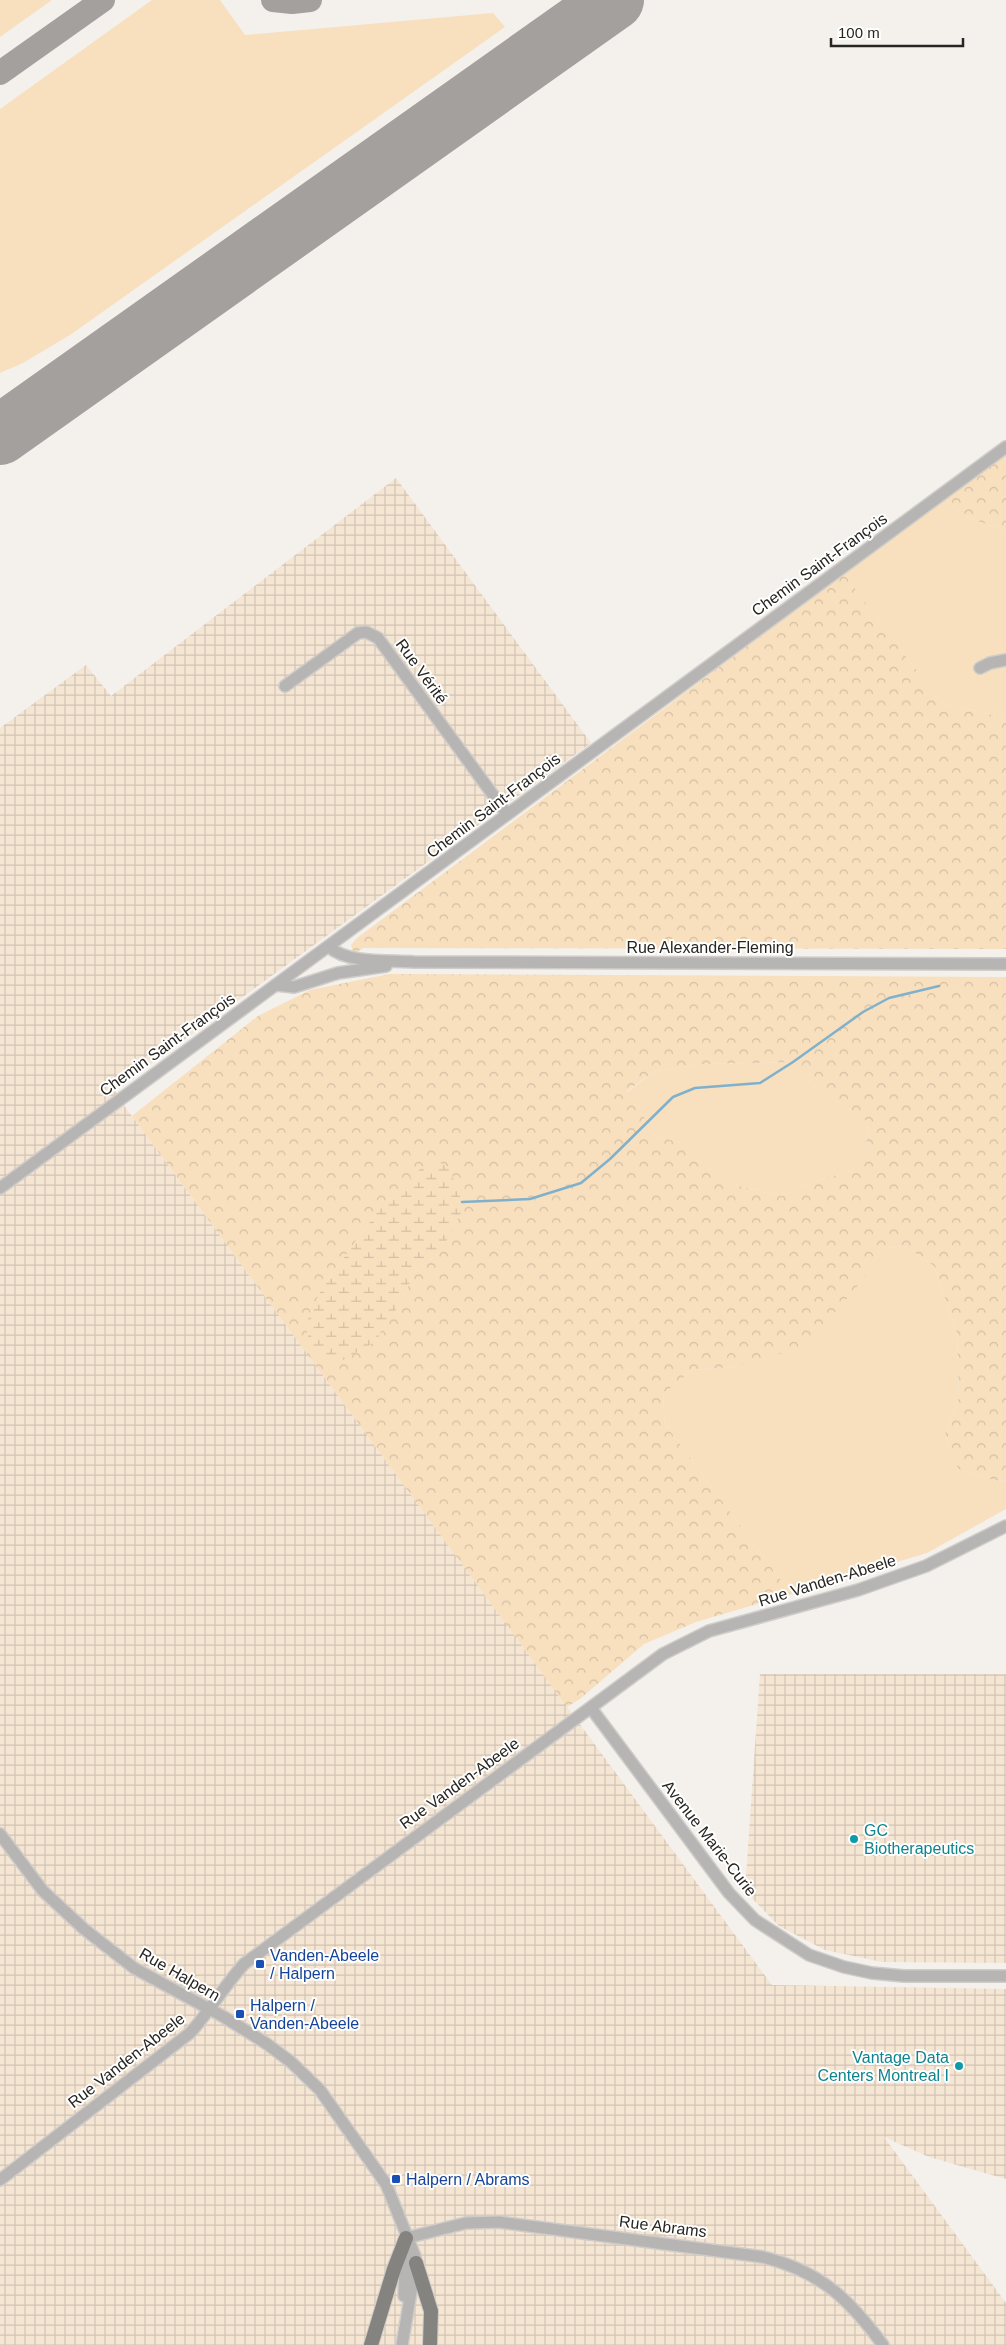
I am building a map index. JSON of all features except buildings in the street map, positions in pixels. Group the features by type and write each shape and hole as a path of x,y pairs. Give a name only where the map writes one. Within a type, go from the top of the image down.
{"main road":[{"path":"371,2345 394,2269 406,2238"},
{"path":"416,2263 431,2311 430,2345"}],"street":[{"name":"Chemin Saint-François","path":"0,1188 1006,447"},
{"name":"Rue Vérité","path":"284,686 358,632 373,634 378,638 507,814"},
{"path":"980,668 990,663 1006,660"},
{"name":"Rue Alexander-Fleming","path":"329,947 336,953 351,958 414,962 1006,964"},
{"name":"Rue Alexander-Fleming","path":"276,986 294,987 338,973 414,962"},
{"name":"Rue Vanden-Abeele","path":"0,2180 190,2033 210,2010 227,1983 244,1964 663,1654 709,1631 858,1590 926,1566 1006,1526"},
{"name":"Avenue Marie-Curie","path":"591,1708 729,1893 755,1920 809,1954 844,1967 872,1973 904,1976 1006,1976"},
{"name":"Rue Halpern","path":"0,1834 43,1891 84,1929 134,1968 267,2044 291,2062 320,2090 386,2184 416,2263 401,2345"},
{"name":"Rue Abrams","path":"406,2238 469,2223 499,2222 763,2257 805,2270 838,2292 855,2308 883,2345"},
{"name":"Rue Halpern","path":"401,2345 406,2238"}],"shaded area":[{"path":"396,478 591,743 115,1090 123,1104 772,1985 1006,1989 1006,2179 929,2157 884,2137 1006,2303 1006,2345 0,2345 0,728 86,665 111,696"},
{"path":"760,1674 1006,1674 1006,1963 882,1962 825,1950 779,1926 745,1891"}],"green space":[{"path":"0,0 52,0 0,37"},
{"path":"152,0 220,0 245,35 493,13 505,27 70,335 23,363 0,373 0,109"},
{"path":"1006,453 1006,531 966,517 945,499"},
{"path":"945,499 966,517 1006,531 1006,718 941,703 844,574"},
{"path":"844,574 941,703 1006,718 1006,949 363,948 354,954 351,945 357,938"},
{"path":"389,974 1006,977 1006,1481 993,1480 958,1469 945,1434 959,1398 957,1333 934,1266 905,1246 888,1248 853,1292 804,1347 734,1367 692,1370 663,1394 665,1424 791,1594 696,1622 644,1644 580,1699 567,1707 132,1116 258,1016 310,990","holes":["793,1062 809,1082 868,1122 866,1146 851,1171 811,1182 783,1196 735,1185 696,1159 684,1144 652,1134 640,1108 631,1102 627,1091 655,1071 704,1064","380,1208 440,1253 416,1270 399,1305 324,1285"]},
{"path":"793,1062 809,1082 868,1122 866,1146 851,1171 811,1182 783,1196 735,1185 696,1159 684,1144 652,1134 640,1108 631,1102 627,1092 655,1071 704,1064"},
{"path":"440,1163 449,1167 462,1202 461,1213 440,1253 416,1270 399,1305 375,1342 343,1360 329,1361 315,1352 305,1329 310,1312 324,1285 380,1208 420,1169"},
{"path":"905,1246 934,1266 957,1333 959,1398 945,1434 958,1469 993,1480 1006,1481 1006,1509 927,1553 791,1594 665,1424 663,1394 692,1370 734,1367 853,1292 887,1248"}],"waterway":[{"path":"462,1202 530,1199 581,1183 610,1159 673,1097 695,1088 760,1083 863,1012 889,998 939,986"}],"taxiway":[{"path":"0,73 103,0"},
{"path":"273,0 292,2 310,0"},
{"path":"524,64 598,0"},
{"path":"0,420 37,404 74,383"}],"runway":[{"path":"0,435 614,0"}],"place":[{"name":"GC Biotherapeutics","path":"854,1839"},
{"name":"Vanden-Abeele / Halpern","path":"260,1964"},
{"name":"Halpern / Vanden-Abeele","path":"240,2014"},
{"name":"Vantage Data Centers Montreal I","path":"959,2066"},
{"name":"Halpern / Abrams","path":"396,2179"}]}
